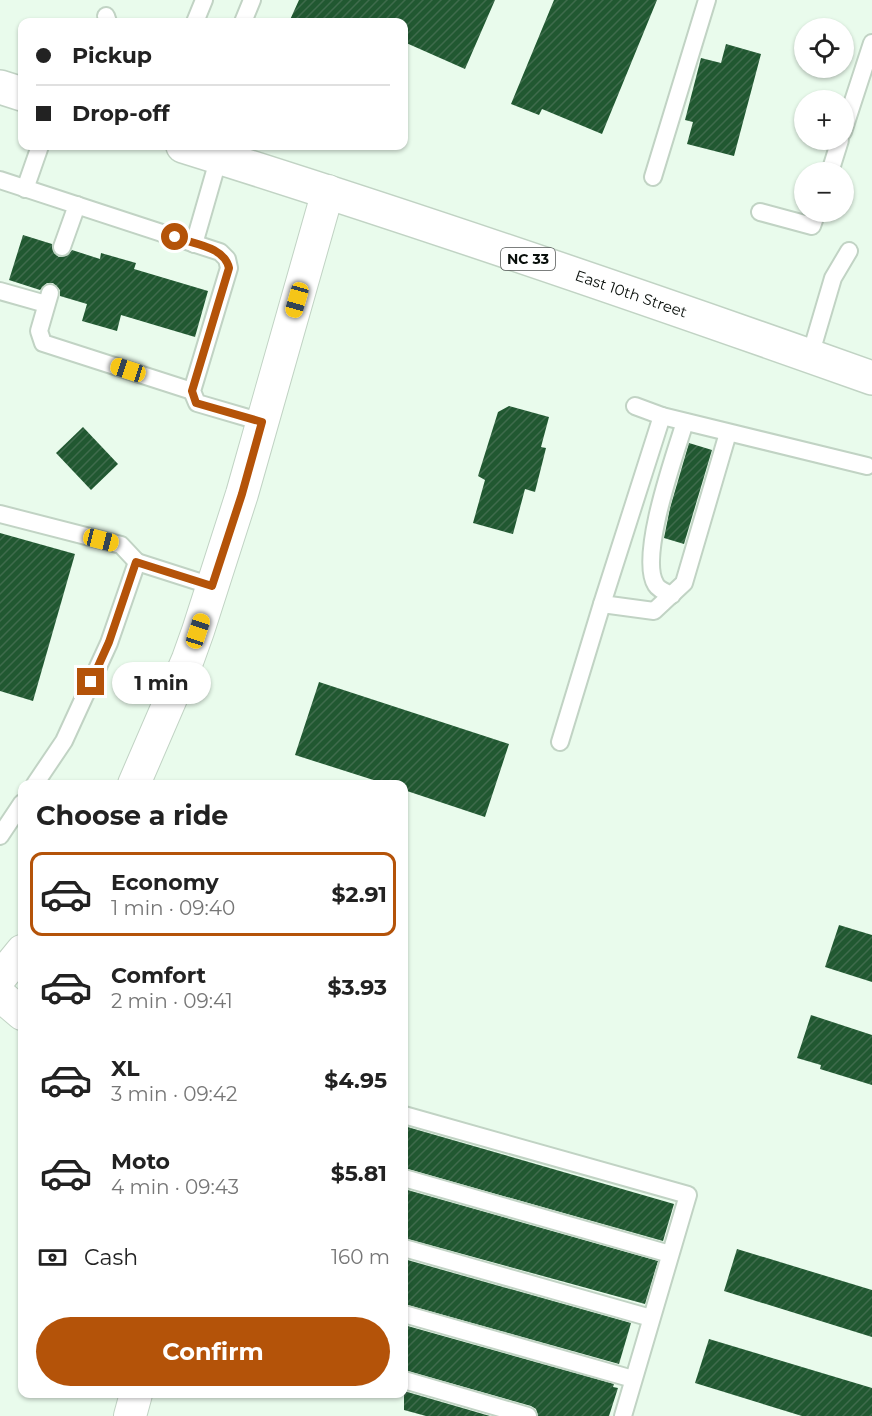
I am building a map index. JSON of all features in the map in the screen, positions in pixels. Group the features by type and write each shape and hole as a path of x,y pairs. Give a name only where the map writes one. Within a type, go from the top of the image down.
{"main road":[{"path":"0,87 18,93"},
{"name":"East 10th Street","path":"200,150 704,318 872,378"}],"street":[{"path":"136,780 188,659 212,586 242,494 328,191"},
{"path":"0,978 18,956"},
{"path":"0,995 18,1011"},
{"path":"130,1416 135,1398"}],"lane":[{"path":"197,18 204,0"},
{"path":"245,18 252,0"},
{"path":"653,177 707,0"},
{"path":"854,98 872,43"},
{"path":"26,189 39,150"},
{"path":"194,244 200,150"},
{"path":"0,180 220,252 227,260 229,268 192,391 196,403 262,422"},
{"path":"62,247 76,205"},
{"path":"760,212 794,221"},
{"path":"797,222 812,226 813,222"},
{"path":"810,356 833,278 849,251"},
{"path":"0,291 48,298 39,331 43,343 192,391"},
{"path":"635,406 685,422 867,466"},
{"path":"561,742 662,416"},
{"path":"672,596 657,587 651,574 653,547 659,509 685,422"},
{"path":"602,604 654,611 684,583 728,432"},
{"path":"0,514 121,545 136,562 212,586"},
{"path":"37,780 64,741 105,652 136,562"},
{"path":"0,836 18,808"},
{"path":"408,1116 688,1195 623,1416"},
{"path":"408,1179 670,1254"},
{"path":"408,1249 651,1318"},
{"path":"408,1315 633,1379"},
{"path":"408,1381 528,1416"}],"building":[{"path":"299,0 495,0 465,69 408,44 408,18 291,18"},
{"path":"554,0 657,0 602,134 542,109 539,115 511,104"},
{"path":"726,44 761,54 734,156 687,144 693,122 685,120 701,58 721,63"},
{"path":"23,235 52,244 54,253 59,257 68,255 72,250 100,259 101,253 136,263 134,269 208,291 195,337 121,315 117,331 82,321 87,304 60,296 60,290 53,283 47,283 40,290 9,280"},
{"path":"509,406 549,417 541,447 546,448 535,492 525,489 513,534 473,523 485,480 478,476 498,412"},
{"path":"83,427 118,464 91,490 56,453"},
{"path":"689,443 712,450 684,544 664,538 670,508"},
{"path":"0,533 75,554 33,701 0,691"},
{"path":"319,682 509,744 485,817 408,791 408,780 373,780 295,755"},
{"path":"839,925 872,935 872,982 825,967"},
{"path":"811,1015 872,1035 872,1085 820,1069 821,1065 797,1058"},
{"path":"408,1127 674,1204 663,1241 408,1169"},
{"path":"408,1190 658,1261 645,1304 408,1239"},
{"path":"737,1249 872,1290 872,1337 724,1291"},
{"path":"408,1260 631,1323 619,1364 408,1305"},
{"path":"408,1326 614,1384 613,1387 618,1388 609,1416 538,1416 536,1409 408,1371"},
{"path":"709,1339 872,1388 872,1416 802,1416 695,1383"},
{"path":"408,1392 490,1416 426,1416 404,1410 404,1398 408,1398"}],"route":[{"path":"91,682 109,642 136,562 212,586 242,494 262,422 196,403 192,391 229,268 227,260 220,252 175,237"}]}
